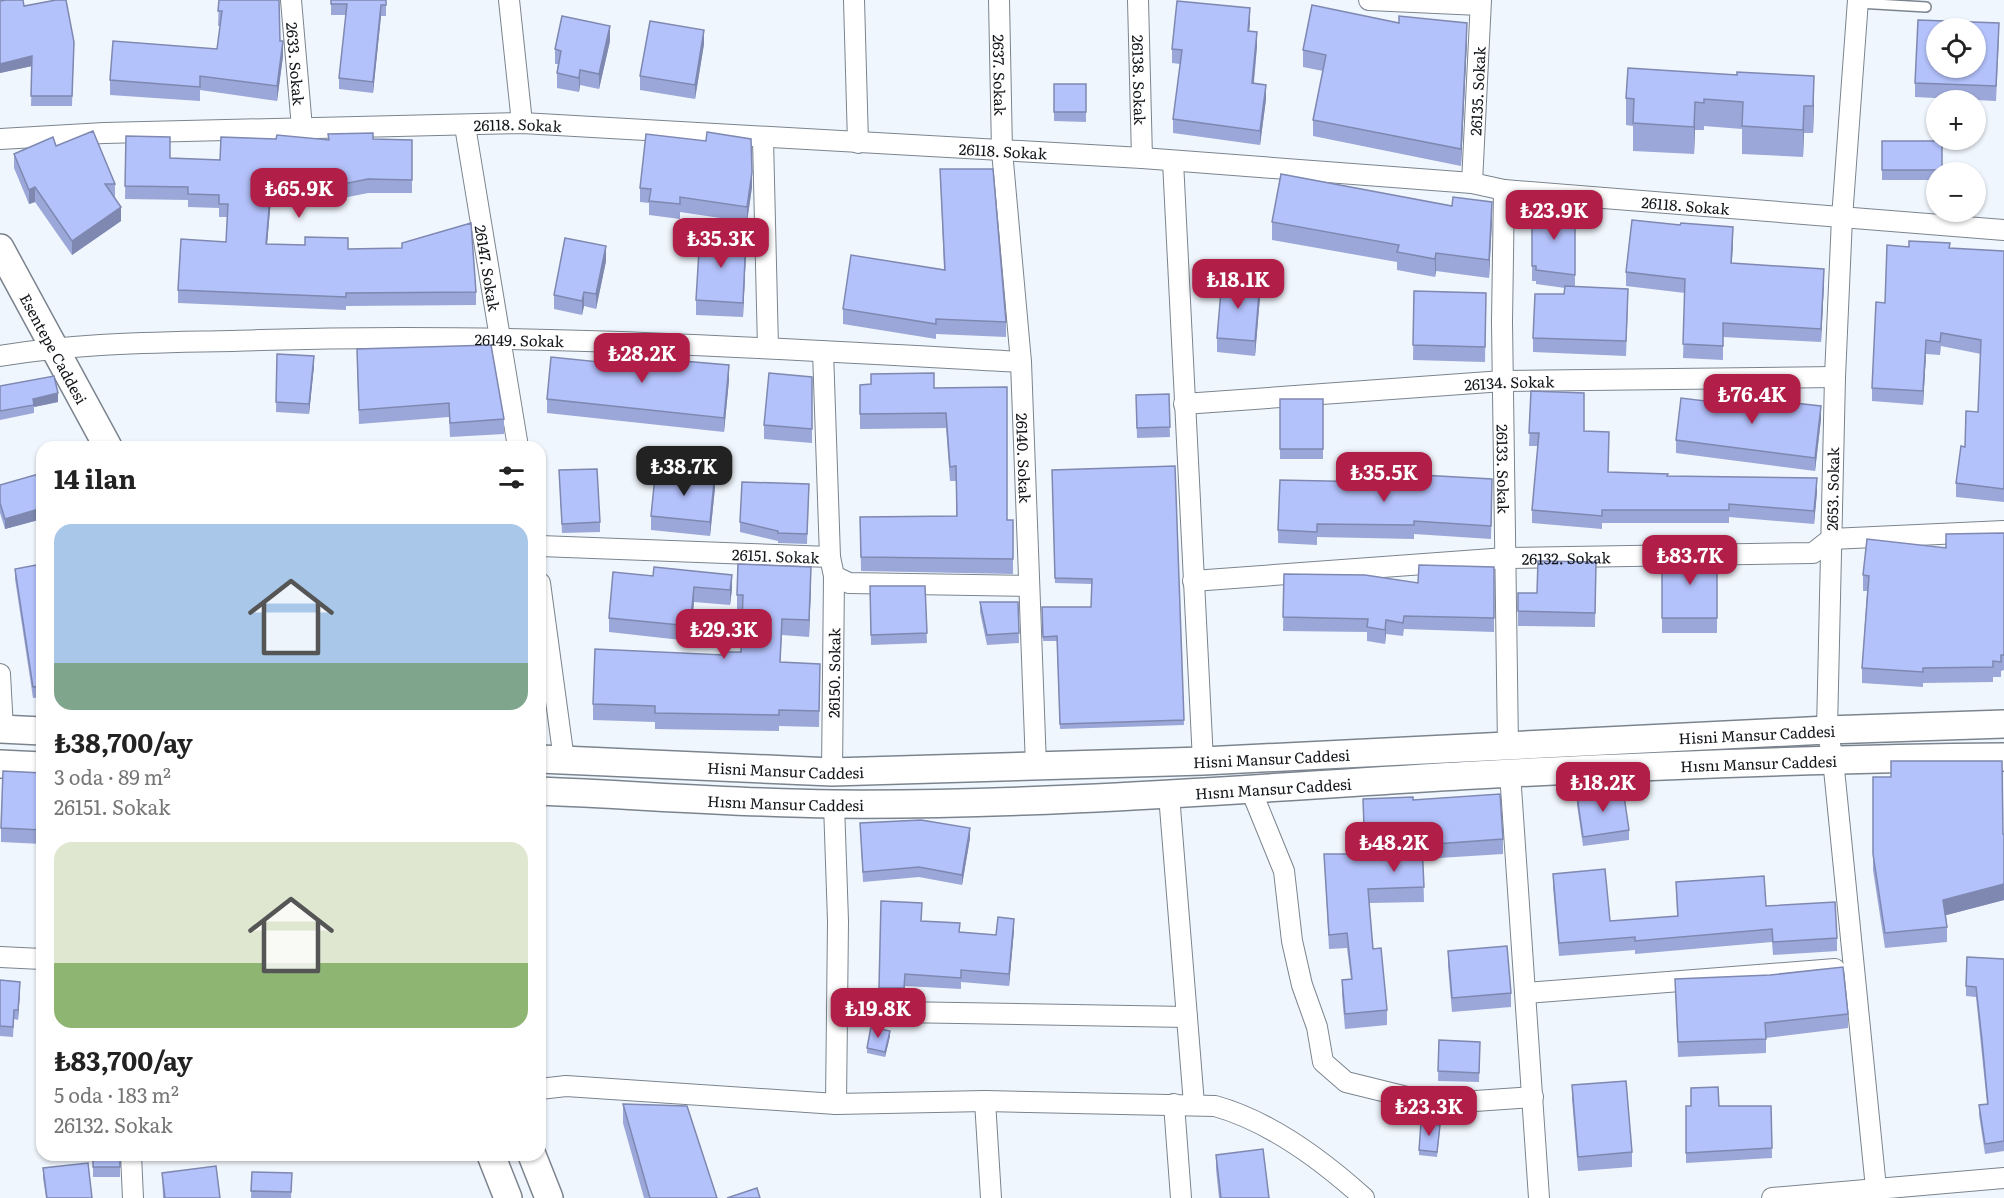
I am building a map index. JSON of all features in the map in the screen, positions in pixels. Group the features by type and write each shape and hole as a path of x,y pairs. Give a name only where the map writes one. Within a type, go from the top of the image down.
{"main road":[{"name":"Esentepe Caddesi","path":"0,248 105,441"},
{"name":"Hisni Mansur Caddesi","path":"552,759 832,772 1203,761 1509,760 1827,730 2004,724"},
{"path":"1,729 36,731"},
{"name":"Hısnı Mansur Caddesi","path":"546,791 834,804 1169,795 1251,790 1509,760 2004,756"},
{"path":"0,764 36,766"},
{"path":"493,1161 508,1198"},
{"path":"534,1161 549,1198"}],"street":[{"name":"2633. Sokak","path":"291,0 302,128"},
{"path":"509,0 522,123"},
{"path":"854,0 858,142"},
{"name":"2637. Sokak","path":"999,0 1002,151"},
{"name":"26138. Sokak","path":"1138,0 1142,158"},
{"path":"1369,0 1480,2"},
{"name":"26135. Sokak","path":"1472,183 1480,2"},
{"name":"2653. Sokak","path":"1858,2 1842,218 1834,377 1827,730 1833,759 1856,967 1877,1194"},
{"name":"26118. Sokak","path":"0,140 104,133 522,123 763,139 858,142 1173,160 1472,183 1504,190 2004,230"},
{"name":"26147. Sokak","path":"465,126 517,441"},
{"path":"763,139 768,348"},
{"name":"26140. Sokak","path":"1002,151 1021,362 1036,766"},
{"path":"1173,160 1203,761"},
{"name":"26133. Sokak","path":"1504,190 1503,381 1509,760 1539,1198"},
{"name":"26149. Sokak","path":"0,357 52,347 333,338 499,339 768,348 1021,362"},
{"name":"26150. Sokak","path":"823,351 832,566 832,772"},
{"name":"26134. Sokak","path":"1184,404 1503,381 1834,377"},
{"name":"26132. Sokak","path":"1193,581 1506,558 1813,553 1831,538 2004,531"},
{"name":"26151. Sokak","path":"546,546 832,566 849,583 1029,586"},
{"path":"546,671 552,759"},
{"path":"0,674 1,729"},
{"path":"1251,790 1284,871 1292,941 1302,985 1317,1027 1323,1062 1346,1082 1415,1099 1446,1103 1533,1096"},
{"path":"1169,795 1194,1104"},
{"path":"834,804 838,921 836,1104"},
{"path":"0,957 36,958"},
{"path":"1526,993 1856,967"},
{"path":"837,1011 1187,1017"},
{"path":"546,1088 566,1086 836,1104 985,1101 1194,1104 1241,1113 1266,1125 1364,1198"},
{"path":"985,1101 991,1198"},
{"path":"1174,1104 1181,1198"},
{"path":"131,1161 133,1198"},
{"path":"1772,1198 1877,1194 2004,1178"}],"lane":[{"path":"1858,2 1926,7"}],"building":[{"path":"23,0 24,6 66,0 74,42 72,96 31,96 32,56 0,64 0,1"},
{"path":"219,0 279,0 280,41 283,41 277,86 200,76 200,87 110,80 113,41 217,49 222,11 218,11"},
{"path":"331,0 386,0 386,5 381,5 373,82 339,78 347,4 331,4"},
{"path":"1177,1 1250,8 1248,31 1257,32 1252,83 1266,85 1260,131 1173,119 1182,50 1172,49"},
{"path":"1312,5 1399,23 1399,16 1467,23 1461,149 1313,120 1326,55 1303,50"},
{"path":"562,16 610,26 599,74 580,70 579,78 557,73 561,51 555,49"},
{"path":"1918,20 1926,20 1926,78 1986,78 1986,23 1999,23 1996,86 1915,83"},
{"path":"650,21 704,30 695,85 640,76"},
{"path":"1628,68 1737,75 1737,72 1814,76 1813,106 1804,106 1803,130 1742,126 1743,102 1704,99 1704,103 1695,102 1694,127 1633,123 1634,99 1626,98"},
{"path":"1054,84 1086,84 1086,112 1054,112"},
{"path":"93,131 115,184 105,184 121,207 72,241 35,187 29,190 14,154 53,137 56,146"},
{"path":"707,132 751,139 752,172 747,207 680,197 680,204 649,201 651,189 640,188 646,134 706,141"},
{"path":"373,133 373,139 412,140 412,180 368,179 323,188 323,191 271,185 266,244 305,245 305,237 348,238 348,249 402,248 402,243 471,223 476,292 346,293 346,297 178,290 181,239 226,242 228,204 219,204 219,195 188,194 188,187 125,186 126,136 170,137 170,158 220,160 221,137 276,139 277,135 329,140 328,134"},
{"path":"1882,141 1926,141 1926,150 1942,150 1942,162 1926,162 1926,170 1882,170"},
{"path":"940,169 993,169 1006,322 936,319 936,324 843,309 851,255 945,270"},
{"path":"1281,174 1452,206 1453,197 1492,202 1489,260 1436,253 1435,259 1397,252 1399,245 1272,222"},
{"path":"1532,209 1575,210 1575,275 1536,270 1536,266 1532,266"},
{"path":"1632,220 1733,227 1731,263 1824,269 1821,329 1723,323 1723,346 1683,344 1685,279 1626,272"},
{"path":"700,234 746,237 743,303 696,300"},
{"path":"565,238 606,246 596,294 584,292 582,301 554,295"},
{"path":"1909,241 1950,243 1949,248 2004,251 2004,489 1956,483 1961,446 1965,447 1966,411 1978,412 1981,340 1941,333 1940,342 1926,340 1923,391 1872,388 1876,302 1885,303 1887,245 1909,247"},
{"path":"1222,279 1260,282 1255,341 1217,338"},
{"path":"1565,286 1628,289 1626,341 1533,338 1535,294 1564,294"},
{"path":"1414,291 1486,293 1485,347 1413,345"},
{"path":"491,345 504,419 450,423 449,403 359,410 357,349"},
{"path":"277,354 314,356 309,404 276,402"},
{"path":"600,354 729,365 724,418 547,399 551,357 599,362"},
{"path":"769,373 812,377 812,429 764,425"},
{"path":"934,373 934,388 1007,387 1007,520 1013,520 1013,559 861,557 860,517 957,516 956,466 950,467 946,413 860,414 860,385 871,384 871,374"},
{"path":"54,376 58,393 33,399 34,405 0,411 0,386"},
{"path":"1531,391 1584,393 1584,431 1609,432 1608,472 1668,474 1667,476 1817,478 1814,511 1729,504 1729,510 1602,510 1602,516 1532,510 1539,433 1529,433"},
{"path":"1169,394 1170,427 1137,428 1136,395"},
{"path":"1739,397 1821,406 1815,458 1676,440 1681,398 1738,405"},
{"path":"1280,399 1323,399 1323,449 1280,449"},
{"path":"1175,466 1184,720 1060,724 1057,636 1043,637 1042,607 1091,607 1092,579 1055,578 1052,470"},
{"path":"597,469 600,522 562,524 559,470"},
{"path":"689,471 715,473 710,522 651,516 655,476 688,479"},
{"path":"36,475 36,510 5,519 0,503 0,485"},
{"path":"1421,475 1492,479 1491,526 1414,521 1414,525 1317,524 1317,532 1278,530 1280,480 1420,483"},
{"path":"742,482 809,484 807,534 778,533 778,531 740,522"},
{"path":"2004,533 2004,655 2001,655 2001,662 1993,661 1993,667 1923,668 1923,672 1862,668 1869,576 1863,575 1867,539 1946,548 1946,534"},
{"path":"1662,554 1717,554 1717,618 1662,618"},
{"path":"1538,561 1596,562 1595,613 1518,611 1518,593 1537,593"},
{"path":"738,564 811,567 809,620 782,619 780,662 820,664 819,711 779,710 779,715 655,713 655,706 593,704 595,649 724,655 724,652 741,652 743,595 737,595"},
{"path":"36,565 36,687 33,687 15,569"},
{"path":"1419,565 1494,567 1494,618 1404,616 1403,623 1386,620 1385,630 1367,627 1368,619 1283,617 1284,574 1365,575 1418,583"},
{"path":"654,567 732,575 730,590 694,587 690,626 609,618 613,572 653,576"},
{"path":"870,586 925,586 927,633 871,635"},
{"path":"980,602 1018,602 1019,633 987,635"},
{"path":"1891,761 2002,761 2004,884 1943,900 1947,927 1885,933 1873,854 1873,777 1891,777"},
{"path":"3,771 36,773 36,830 1,828"},
{"path":"1623,789 1629,830 1583,837 1577,796"},
{"path":"1500,794 1503,839 1422,845 1424,887 1368,889 1373,949 1381,948 1387,1010 1345,1014 1342,980 1352,979 1347,933 1329,935 1324,854 1365,854 1363,799 1413,797 1413,800"},
{"path":"921,820 970,828 962,875 919,867 863,872 860,823"},
{"path":"1605,869 1610,921 1678,916 1676,882 1764,876 1766,906 1835,902 1837,938 1773,942 1772,929 1635,941 1635,937 1559,943 1553,874"},
{"path":"881,901 922,903 921,921 960,923 959,932 996,935 998,917 1014,919 1009,974 961,970 961,978 905,974 904,988 879,988"},
{"path":"1507,946 1511,993 1452,998 1448,951"},
{"path":"1967,957 2004,959 2004,1141 1985,1144 1979,1105 1988,1104 1982,1040 1976,987 1966,986"},
{"path":"1843,967 1848,1014 1765,1023 1766,1039 1678,1042 1675,979 1770,975"},
{"path":"0,980 20,982 18,1010 14,1010 13,1027 0,1026"},
{"path":"871,1027 890,1031 885,1052 867,1048"},
{"path":"1439,1040 1480,1042 1479,1073 1438,1071"},
{"path":"1626,1081 1632,1152 1578,1157 1572,1085"},
{"path":"1718,1087 1719,1106 1771,1106 1772,1148 1686,1153 1686,1106 1691,1106 1691,1088"},
{"path":"623,1104 687,1106 717,1198 650,1198"},
{"path":"1421,1123 1440,1125 1437,1152 1419,1150"},
{"path":"1263,1149 1269,1198 1221,1198 1216,1155"},
{"path":"93,1161 120,1161 120,1167 93,1167"},
{"path":"88,1163 92,1198 47,1198 43,1168"},
{"path":"216,1166 220,1198 165,1198 162,1173"},
{"path":"252,1172 292,1173 291,1192 251,1191"},
{"path":"757,1188 760,1198 727,1198"}]}
